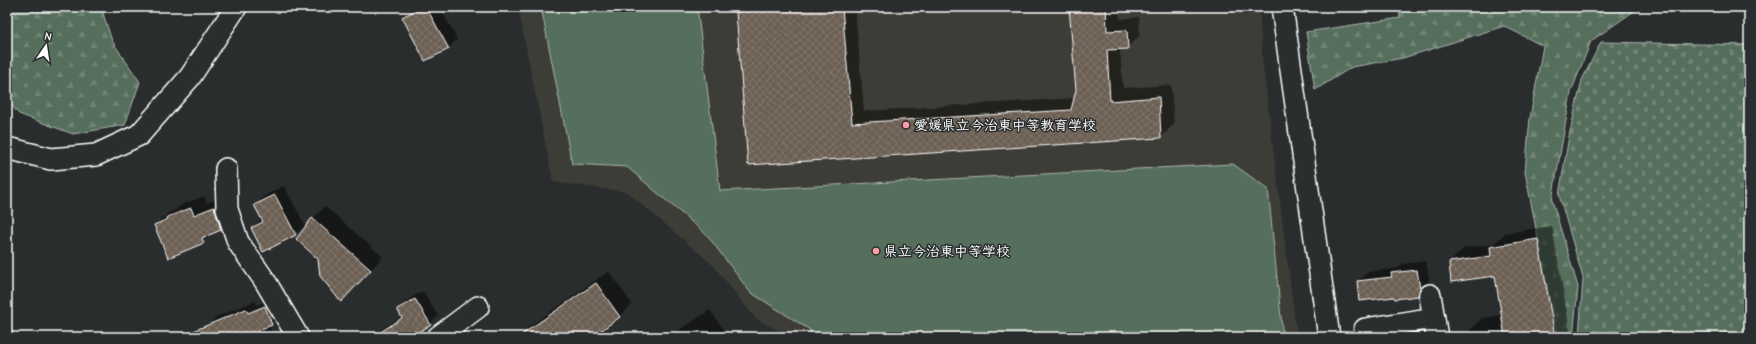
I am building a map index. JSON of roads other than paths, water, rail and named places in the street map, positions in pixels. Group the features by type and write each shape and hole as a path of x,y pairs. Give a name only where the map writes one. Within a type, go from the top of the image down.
{"street":[{"path":"7,148 51,159 96,155 139,135 190,76 236,7"},
{"path":"1282,7 1329,337"},
{"path":"226,169 227,210 238,242 265,281 298,337"},
{"path":"1365,329 1435,328 1430,294"},
{"path":"438,337 478,307"}],"place":[{"name":"愛媛県立今治東中等教育学校","path":"906,125"},
{"name":"県立今治東中等学校","path":"876,251"}]}
